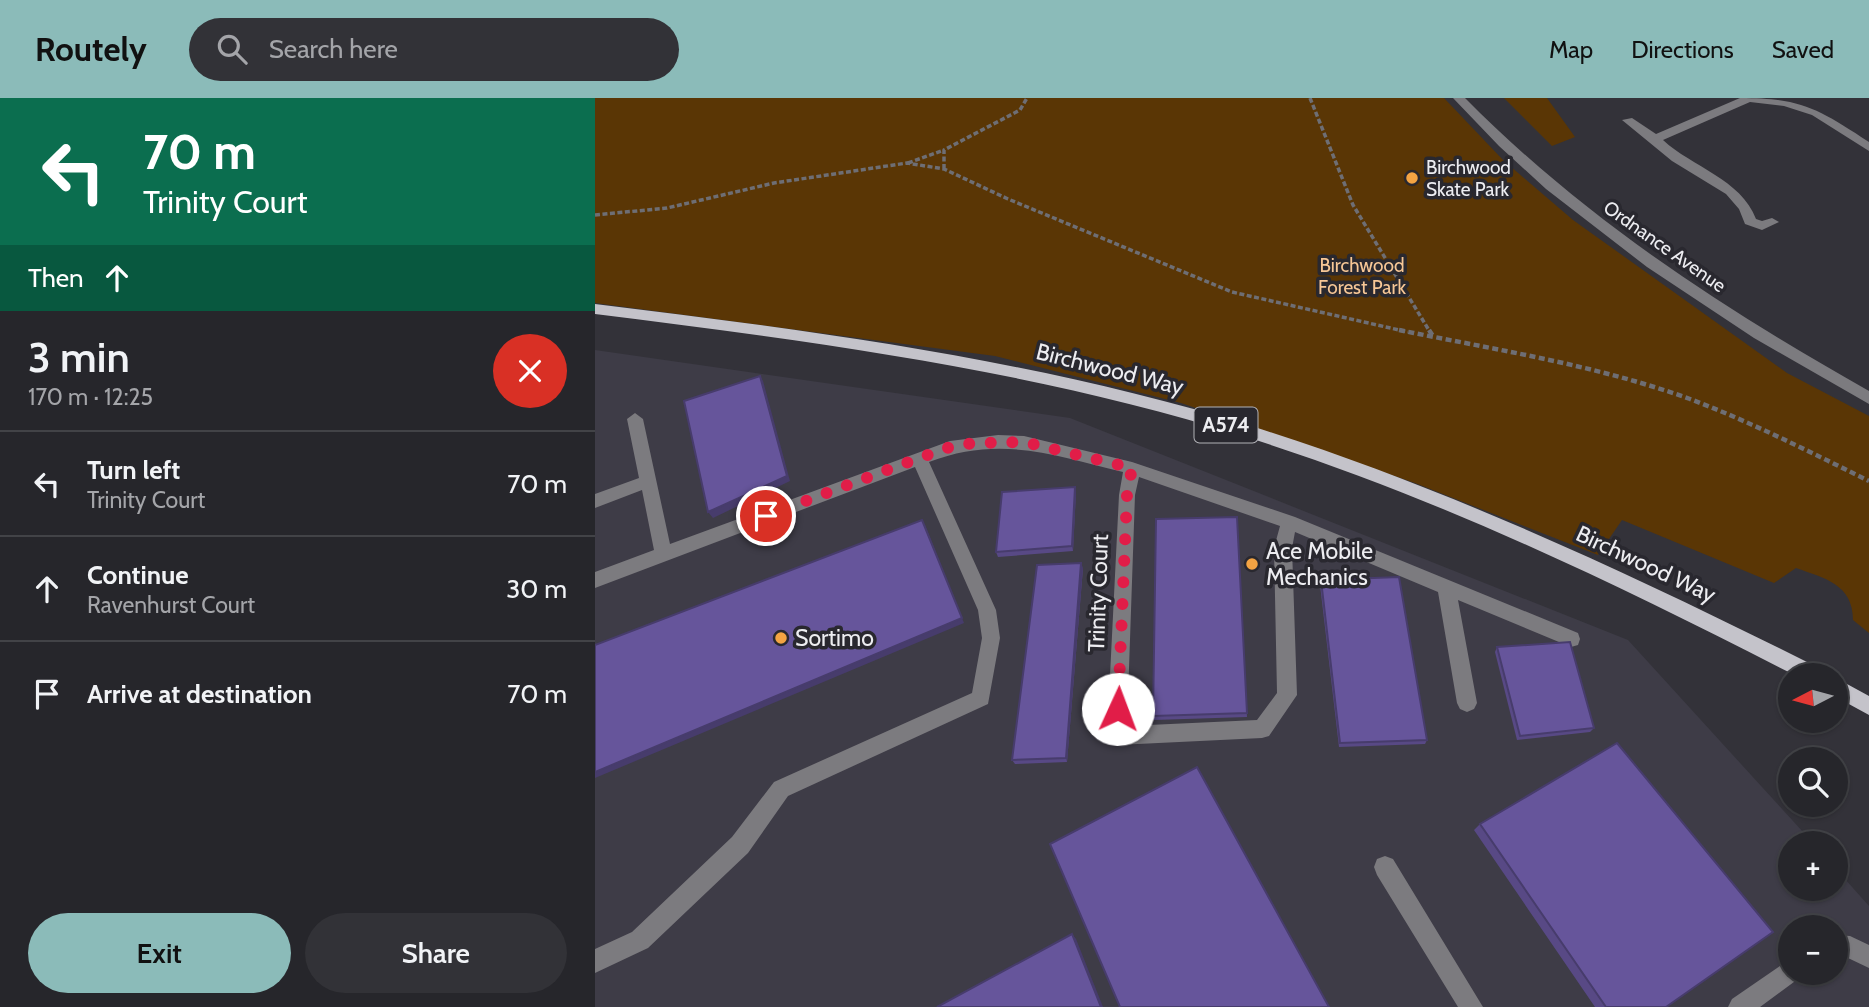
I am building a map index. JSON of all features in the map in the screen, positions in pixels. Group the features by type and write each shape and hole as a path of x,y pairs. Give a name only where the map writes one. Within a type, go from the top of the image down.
{"main road":[{"name":"Birchwood Way","path":"595,309 802,335 948,358 1149,403 1247,431 1378,476 1577,557 1790,663"},
{"path":"1848,694 1869,706"}],"street":[{"name":"Ordnance Avenue","path":"1459,98 1548,185 1644,258 1756,334 1869,398"},
{"path":"1657,138 1747,99 1787,100 1816,113 1869,147"},
{"path":"1628,120 1657,138 1678,159 1723,185 1748,213 1750,222 1762,226 1772,222"},
{"path":"635,419 664,555"},
{"path":"595,580 950,447 974,443 1024,442 1132,468 1289,522 1571,639"},
{"path":"595,961 640,940 740,845 781,789 981,698 991,638 988,610 919,458"},
{"name":"Trinity Court","path":"1132,468 1127,495 1117,736 1262,729 1287,695 1283,548 1289,522"},
{"path":"595,501 647,481"},
{"path":"1446,586 1467,703"},
{"path":"1385,867 1471,1007"},
{"path":"1848,947 1869,957"},
{"path":"1740,1007 1778,980"}],"path":[{"path":"595,215 667,208 774,183 907,163 944,150 1020,110 1027,98"},
{"path":"1310,98 1353,205 1434,337"},
{"path":"944,150 944,169"},
{"path":"907,163 944,169 1008,199 1232,292 1588,368 1689,399 1783,438 1869,481"}],"shaded area":[{"path":"595,350 1070,418 1628,640 1778,805 1778,817 1789,817 1802,831 1778,831 1778,901 1848,901 1848,882 1869,906 1869,1007 595,1007"}],"green space":[{"name":"Birchwood Forest Park","path":"595,98 1444,98 1503,160 1573,220 1787,373 1869,416 1869,633 1853,620 1852,608 1842,590 1826,579 1796,568 1774,583 1622,520 1598,555 1415,483 1181,403 995,356 595,303"},
{"path":"1504,98 1547,98 1575,137 1552,146"}],"building":[{"path":"760,376 787,476 708,512 684,401"},
{"path":"1075,487 1072,546 996,552 1002,492"},
{"path":"1237,517 1247,713 1153,716 1156,519"},
{"name":"Sortimo","path":"922,520 962,618 595,772 595,645"},
{"path":"1081,563 1066,758 1012,760 1037,565"},
{"path":"1399,577 1427,740 1340,743 1321,580"},
{"path":"1570,642 1594,728 1520,736 1497,647"},
{"path":"1617,743 1773,932 1666,1007 1606,1007 1480,824"},
{"path":"1197,767 1329,1007 1120,1007 1050,844"},
{"path":"1072,934 1101,1007 937,1007"}],"place":[{"name":"Birchwood Skate Park","path":"1412,178"},
{"name":"Ace Mobile Mechanics","path":"1252,564"},
{"name":"Sortimo","path":"781,638"}],"route":[{"path":"766,516 950,447 974,443 1024,442 1132,468 1127,495 1118,709"}]}
